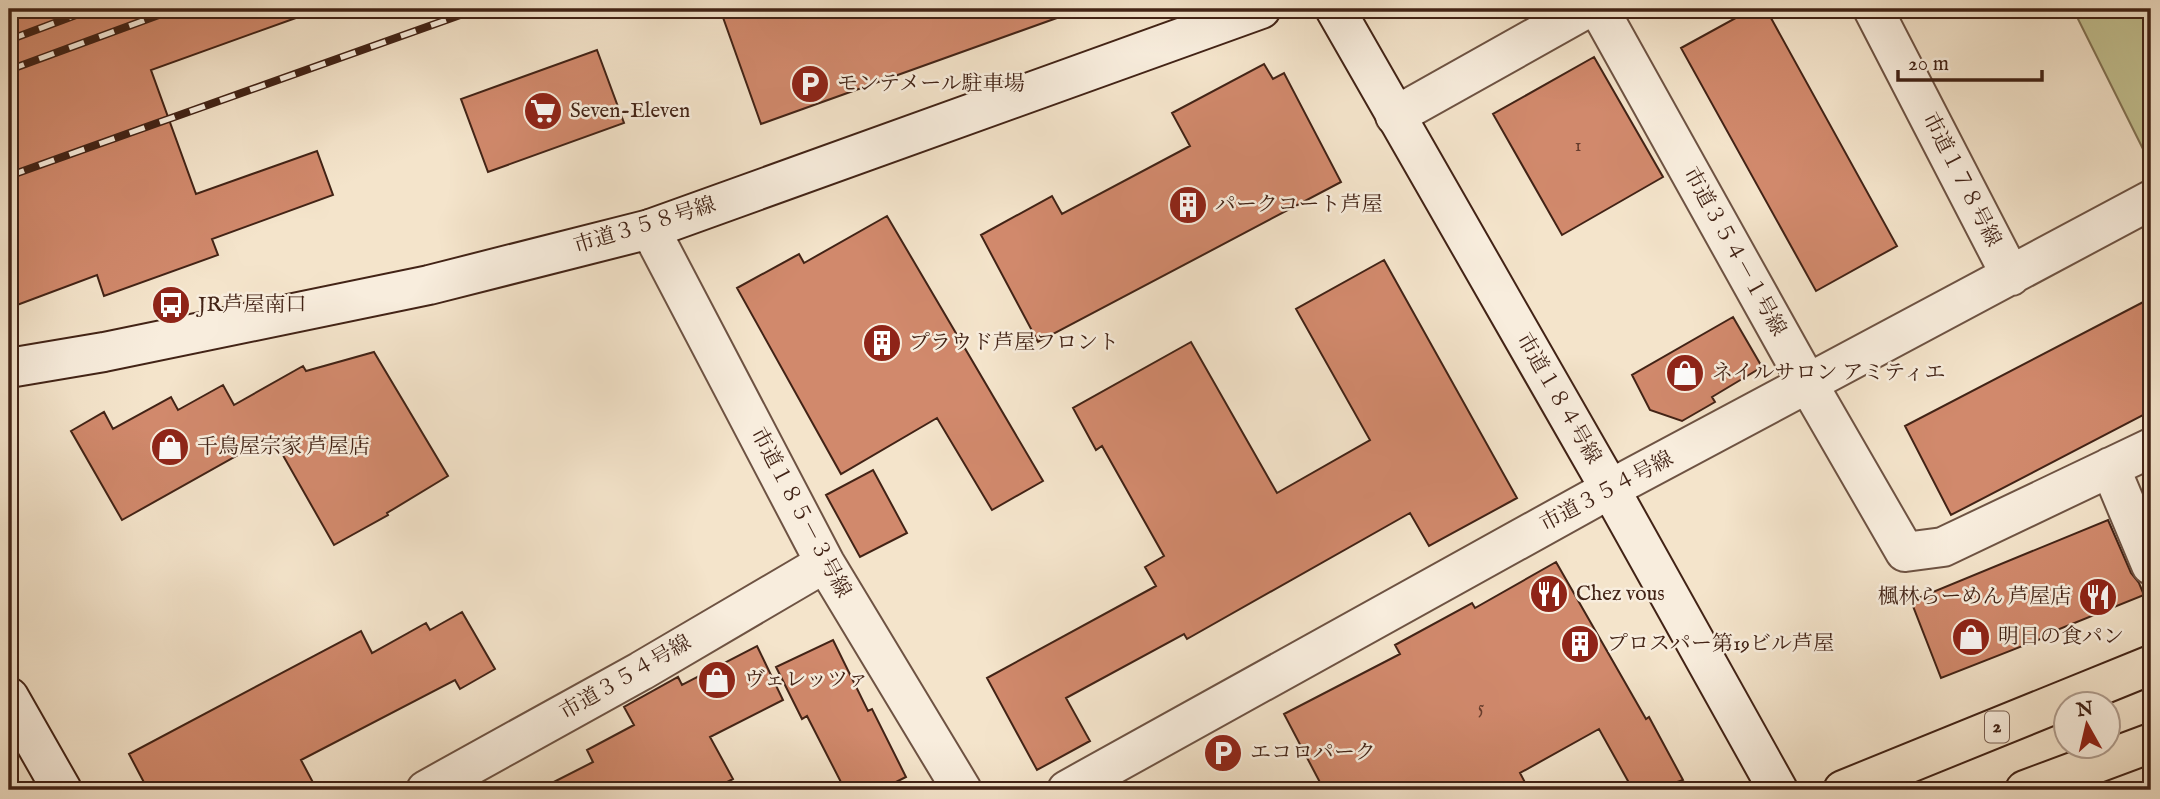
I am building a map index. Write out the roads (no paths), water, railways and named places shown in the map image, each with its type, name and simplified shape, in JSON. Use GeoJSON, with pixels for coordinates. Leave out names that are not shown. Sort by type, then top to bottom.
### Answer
{"type":"FeatureCollection","features":[{"type":"Feature","properties":{"kind":"highway","name":"2"},"geometry":{"type":"LineString","coordinates":[[1843,790],[2151,665]]}},
{"type":"Feature","properties":{"kind":"highway"},"geometry":{"type":"LineString","coordinates":[[2025,790],[2151,743]]}},
{"type":"Feature","properties":{"kind":"street","name":"市道３５８号線"},"geometry":{"type":"LineString","coordinates":[[9,368],[104,352],[429,285],[650,229],[1261,9]]}},
{"type":"Feature","properties":{"kind":"street","name":"市道１８４号線"},"geometry":{"type":"LineString","coordinates":[[1335,9],[1779,790]]}},
{"type":"Feature","properties":{"kind":"street"},"geometry":{"type":"LineString","coordinates":[[1395,116],[1586,9]]}},
{"type":"Feature","properties":{"kind":"street","name":"市道３５４－１号線"},"geometry":{"type":"LineString","coordinates":[[1599,9],[1905,552],[1943,547],[2151,448]]}},
{"type":"Feature","properties":{"kind":"street","name":"市道１７８号線"},"geometry":{"type":"LineString","coordinates":[[1873,9],[2011,276]]}},
{"type":"Feature","properties":{"kind":"street","name":"市道３５４号線"},"geometry":{"type":"LineString","coordinates":[[1067,790],[1610,489],[2151,200]]}},
{"type":"Feature","properties":{"kind":"street","name":"市道１８５－３号線"},"geometry":{"type":"LineString","coordinates":[[650,229],[825,563],[962,790]]}},
{"type":"Feature","properties":{"kind":"street"},"geometry":{"type":"LineString","coordinates":[[2110,467],[2151,565]]}},
{"type":"Feature","properties":{"kind":"street","name":"市道３５４号線"},"geometry":{"type":"LineString","coordinates":[[426,790],[640,671],[825,563]]}},
{"type":"Feature","properties":{"kind":"street"},"geometry":{"type":"LineString","coordinates":[[14,720],[62,790]]}},
{"type":"Feature","properties":{"kind":"railway"},"geometry":{"type":"LineString","coordinates":[[9,40],[92,9]]}},
{"type":"Feature","properties":{"kind":"railway"},"geometry":{"type":"LineString","coordinates":[[9,70],[175,9]]}},
{"type":"Feature","properties":{"kind":"railway"},"geometry":{"type":"LineString","coordinates":[[9,176],[477,9]]}},
{"type":"Feature","properties":{"kind":"place","name":"モンテメール駐車場"},"geometry":{"type":"Point","coordinates":[810,84]}},
{"type":"Feature","properties":{"kind":"place","name":"Seven-Eleven"},"geometry":{"type":"Point","coordinates":[543,111]}},
{"type":"Feature","properties":{"kind":"place","name":"パークコート芦屋"},"geometry":{"type":"Point","coordinates":[1188,205]}},
{"type":"Feature","properties":{"kind":"place","name":"JR芦屋南口"},"geometry":{"type":"Point","coordinates":[171,305]}},
{"type":"Feature","properties":{"kind":"place","name":"プラウド芦屋フロント"},"geometry":{"type":"Point","coordinates":[882,343]}},
{"type":"Feature","properties":{"kind":"place","name":"ネイルサロン アミティエ"},"geometry":{"type":"Point","coordinates":[1685,373]}},
{"type":"Feature","properties":{"kind":"place","name":"千鳥屋宗家 芦屋店"},"geometry":{"type":"Point","coordinates":[170,447]}},
{"type":"Feature","properties":{"kind":"place","name":"Chez vous"},"geometry":{"type":"Point","coordinates":[1549,594]}},
{"type":"Feature","properties":{"kind":"place","name":"楓林らーめん 芦屋店"},"geometry":{"type":"Point","coordinates":[2098,597]}},
{"type":"Feature","properties":{"kind":"place","name":"明日の食パン"},"geometry":{"type":"Point","coordinates":[1971,637]}},
{"type":"Feature","properties":{"kind":"place","name":"プロスパー第19ビル芦屋"},"geometry":{"type":"Point","coordinates":[1580,644]}},
{"type":"Feature","properties":{"kind":"place","name":"ヴェレッツァ"},"geometry":{"type":"Point","coordinates":[717,680]}},
{"type":"Feature","properties":{"kind":"place","name":"エコロパーク"},"geometry":{"type":"Point","coordinates":[1223,753]}}]}
